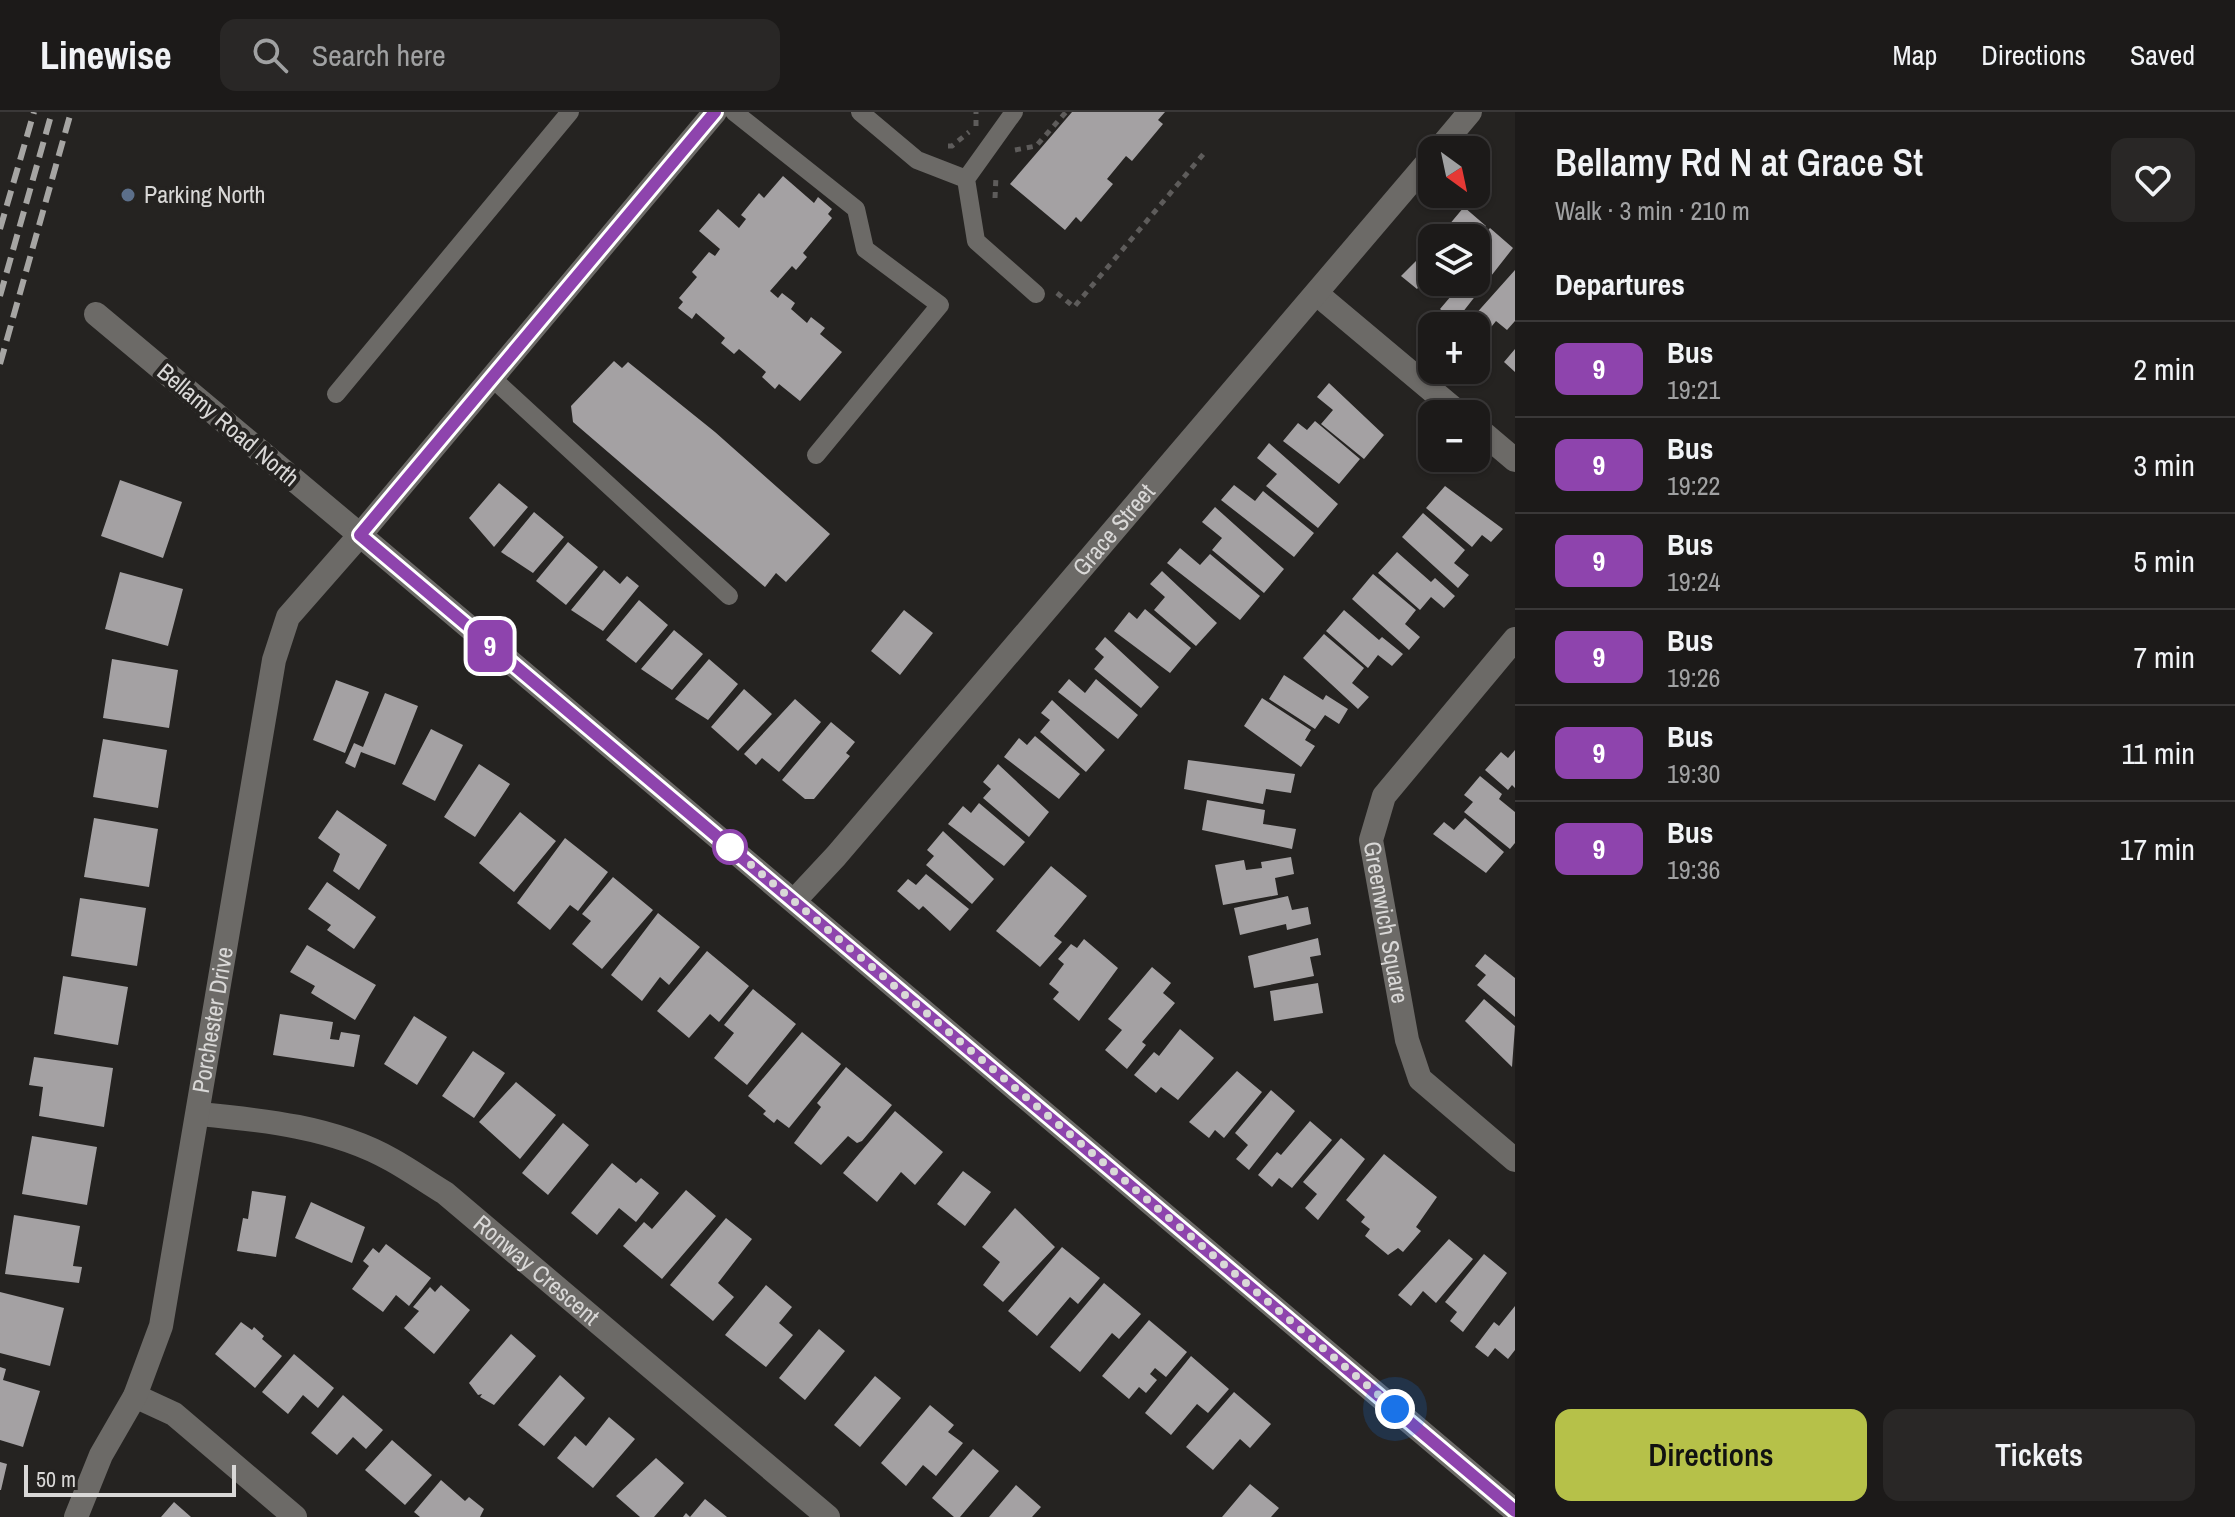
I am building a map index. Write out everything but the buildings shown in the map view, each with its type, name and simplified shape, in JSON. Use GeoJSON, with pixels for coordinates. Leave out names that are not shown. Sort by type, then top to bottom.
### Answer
{"type":"FeatureCollection","features":[{"type":"Feature","properties":{"kind":"street"},"geometry":{"type":"LineString","coordinates":[[360,535],[715,112]]}},
{"type":"Feature","properties":{"kind":"street"},"geometry":{"type":"LineString","coordinates":[[1450,136],[1470,112]]}},
{"type":"Feature","properties":{"kind":"street","name":"Grace Street"},"geometry":{"type":"LineString","coordinates":[[794,901],[1418,174]]}},
{"type":"Feature","properties":{"kind":"street"},"geometry":{"type":"LineString","coordinates":[[1317,294],[1443,400]]}},
{"type":"Feature","properties":{"kind":"street","name":"Bellamy Road North"},"geometry":{"type":"LineString","coordinates":[[96,314],[1515,1511]]}},
{"type":"Feature","properties":{"kind":"street"},"geometry":{"type":"LineString","coordinates":[[1490,439],[1515,460]]}},
{"type":"Feature","properties":{"kind":"street","name":"Porchester Drive"},"geometry":{"type":"LineString","coordinates":[[76,1517],[101,1455],[135,1396],[161,1326],[274,660],[288,617],[360,535]]}},
{"type":"Feature","properties":{"kind":"street","name":"Greenwich Square"},"geometry":{"type":"LineString","coordinates":[[1515,639],[1384,796],[1371,840],[1407,1040],[1420,1079],[1515,1160]]}},
{"type":"Feature","properties":{"kind":"street","name":"Ronway Crescent"},"geometry":{"type":"LineString","coordinates":[[199,1114],[298,1128],[351,1142],[390,1158],[445,1193],[828,1517]]}},
{"type":"Feature","properties":{"kind":"street"},"geometry":{"type":"LineString","coordinates":[[135,1396],[174,1414],[295,1517]]}},
{"type":"Feature","properties":{"kind":"lane"},"geometry":{"type":"LineString","coordinates":[[336,394],[570,112]]}},
{"type":"Feature","properties":{"kind":"lane"},"geometry":{"type":"LineString","coordinates":[[734,112],[856,209],[865,249],[940,305],[816,455]]}},
{"type":"Feature","properties":{"kind":"lane"},"geometry":{"type":"LineString","coordinates":[[860,112],[917,160],[966,179]]}},
{"type":"Feature","properties":{"kind":"lane"},"geometry":{"type":"LineString","coordinates":[[1014,112],[966,179],[976,241],[1043,291]]}},
{"type":"Feature","properties":{"kind":"lane"},"geometry":{"type":"LineString","coordinates":[[492,378],[729,596]]}},
{"type":"Feature","properties":{"kind":"path"},"geometry":{"type":"LineString","coordinates":[[937,144],[952,146],[976,126],[976,112]]}},
{"type":"Feature","properties":{"kind":"path"},"geometry":{"type":"LineString","coordinates":[[1005,160],[1014,150],[1036,146],[1066,112]]}},
{"type":"Feature","properties":{"kind":"path"},"geometry":{"type":"LineString","coordinates":[[1043,291],[1074,307],[1206,151]]}},
{"type":"Feature","properties":{"kind":"path"},"geometry":{"type":"LineString","coordinates":[[994,213],[997,170]]}},
{"type":"Feature","properties":{"kind":"railway"},"geometry":{"type":"LineString","coordinates":[[0,229],[34,112]]}},
{"type":"Feature","properties":{"kind":"railway"},"geometry":{"type":"LineString","coordinates":[[0,296],[52,112]]}},
{"type":"Feature","properties":{"kind":"railway"},"geometry":{"type":"LineString","coordinates":[[0,364],[71,112]]}},
{"type":"Feature","properties":{"kind":"bus line","name":"9"},"geometry":{"type":"LineString","coordinates":[[715,112],[360,535],[1515,1511]]}},
{"type":"Feature","properties":{"kind":"place","name":"Parking North"},"geometry":{"type":"Point","coordinates":[128,195]}},
{"type":"Feature","properties":{"kind":"route"},"geometry":{"type":"LineString","coordinates":[[730,847],[724,842],[1395,1409]]}}]}
